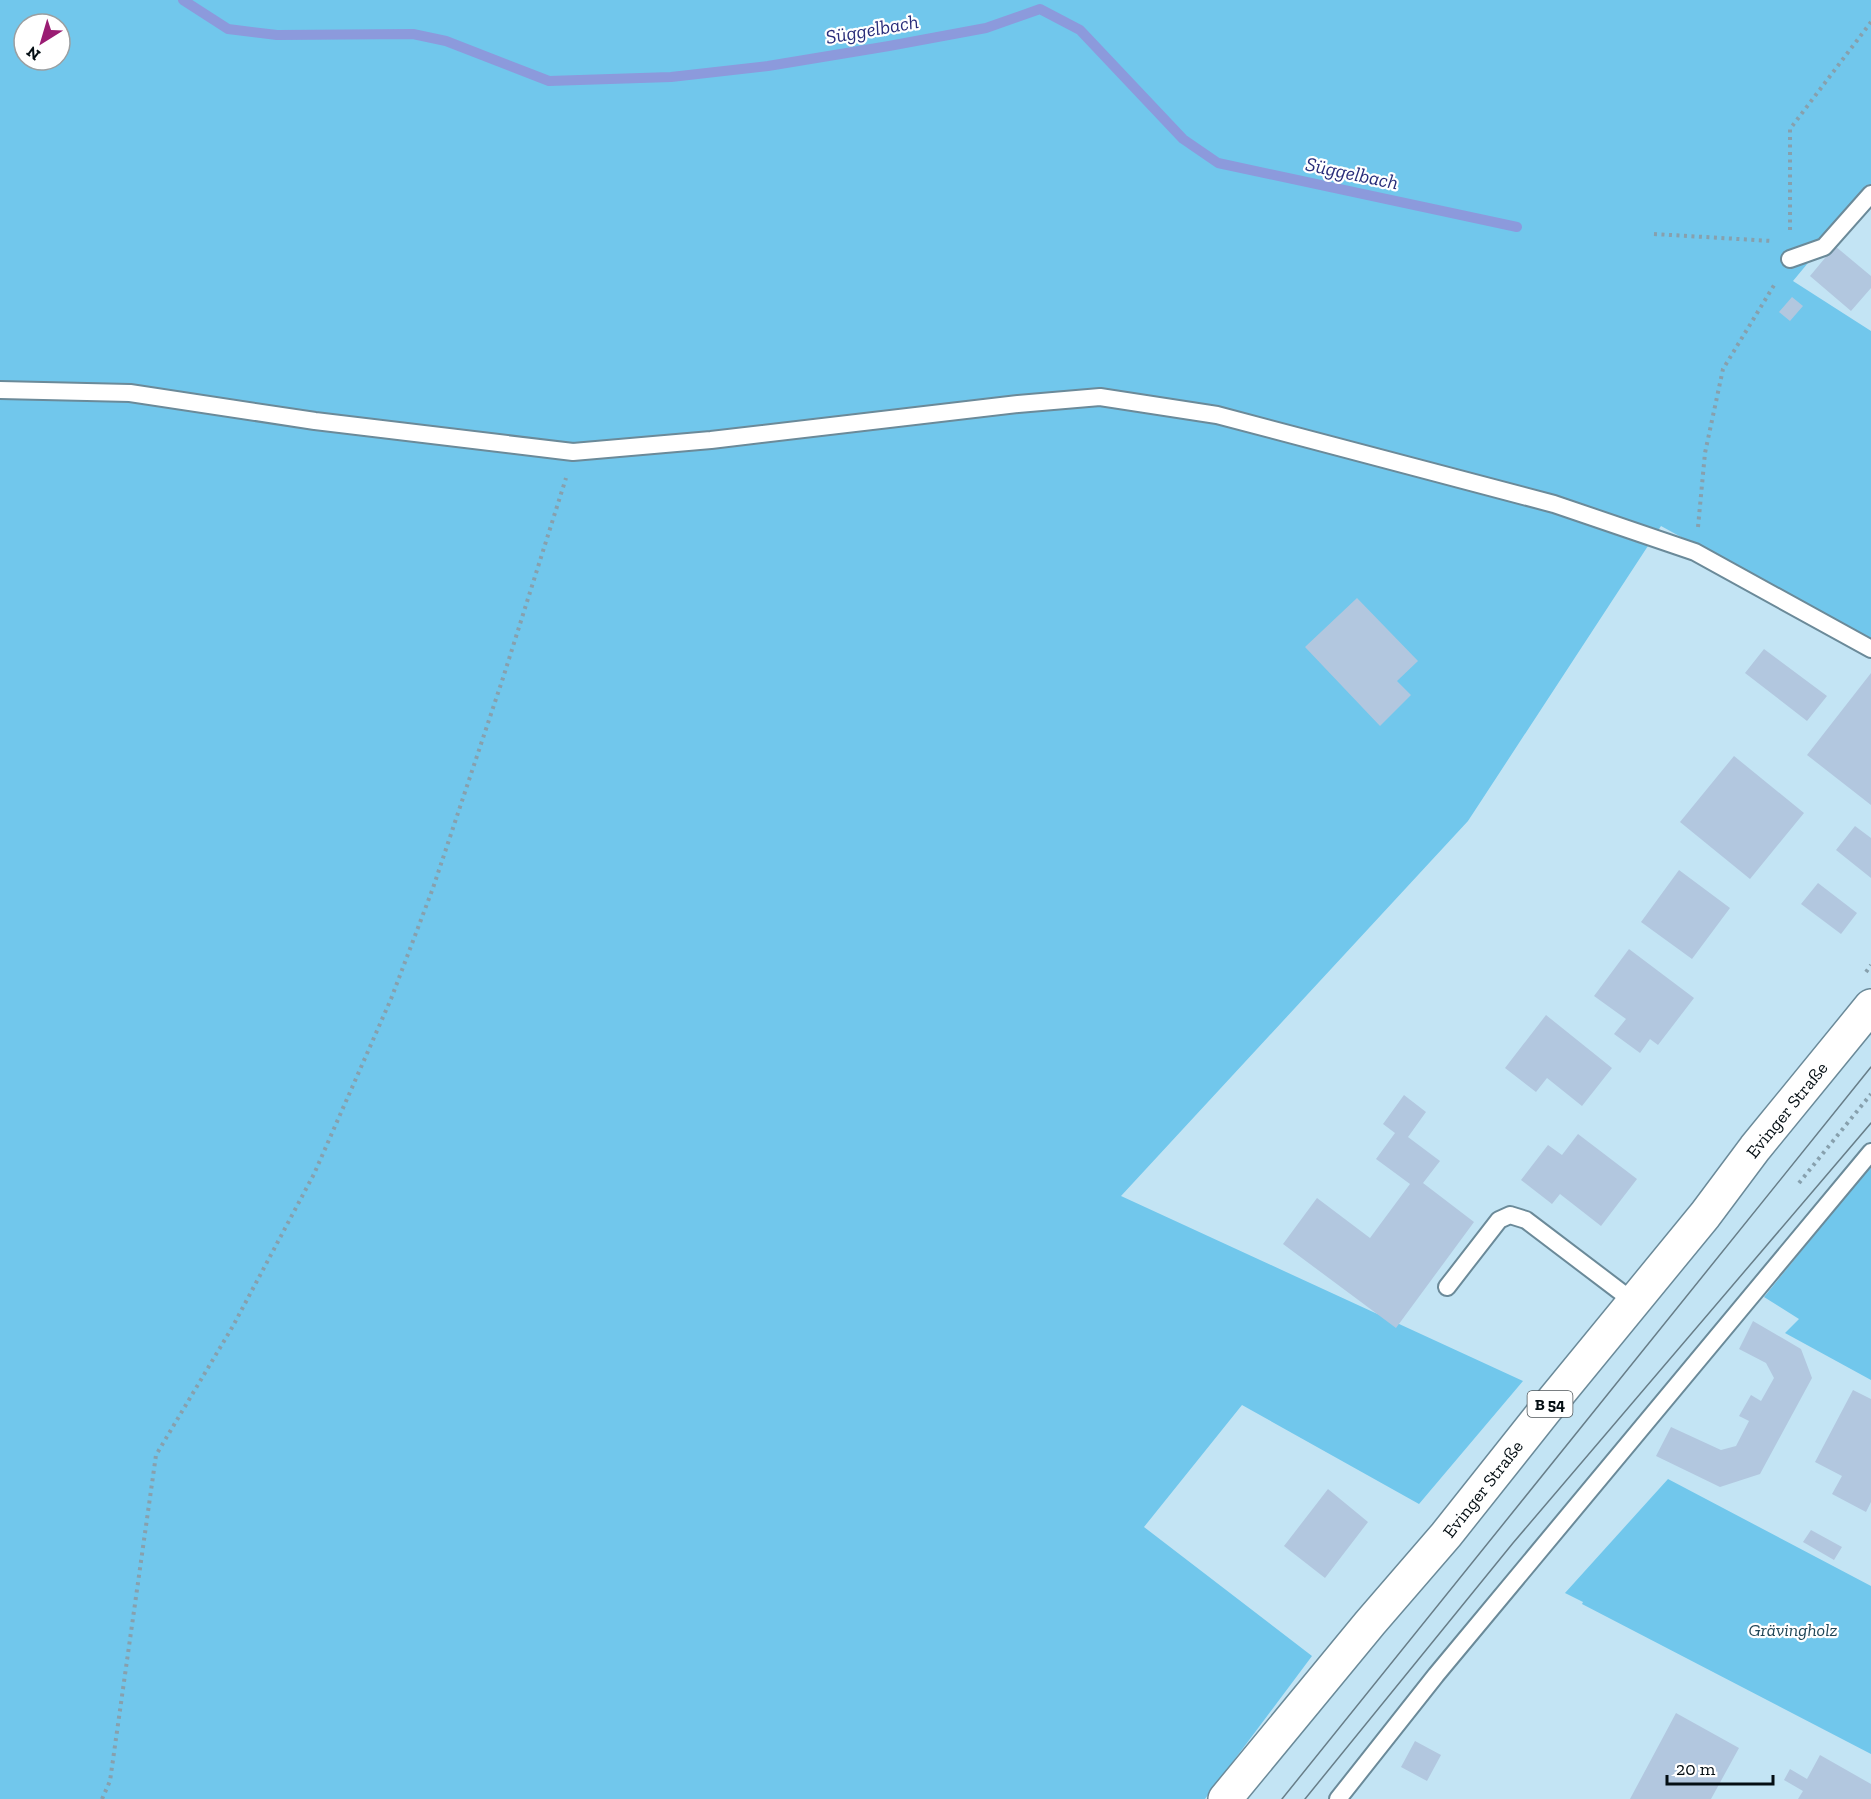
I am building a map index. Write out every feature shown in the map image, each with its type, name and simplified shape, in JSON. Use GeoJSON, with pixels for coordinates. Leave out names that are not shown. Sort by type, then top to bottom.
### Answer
{"type":"FeatureCollection","features":[{"type":"Feature","properties":{"kind":"main road","name":"Evinger Straße"},"geometry":{"type":"LineString","coordinates":[[1225,1799],[1446,1535],[1871,1006]]}},
{"type":"Feature","properties":{"kind":"lane"},"geometry":{"type":"LineString","coordinates":[[1790,250],[1824,247],[1871,194]]}},
{"type":"Feature","properties":{"kind":"lane"},"geometry":{"type":"LineString","coordinates":[[0,390],[130,393],[315,420],[573,452],[711,440],[1018,404],[1100,397],[1217,415],[1554,504],[1695,552],[1871,649]]}},
{"type":"Feature","properties":{"kind":"lane"},"geometry":{"type":"LineString","coordinates":[[1338,1799],[1451,1658],[1871,1152]]}},
{"type":"Feature","properties":{"kind":"lane"},"geometry":{"type":"LineString","coordinates":[[1448,1287],[1499,1220],[1510,1215],[1526,1220],[1634,1302]]}},
{"type":"Feature","properties":{"kind":"path"},"geometry":{"type":"LineString","coordinates":[[1695,552],[1705,453],[1723,369],[1790,250],[1790,129],[1871,22]]}},
{"type":"Feature","properties":{"kind":"path"},"geometry":{"type":"LineString","coordinates":[[1654,234],[1790,250]]}},
{"type":"Feature","properties":{"kind":"path"},"geometry":{"type":"LineString","coordinates":[[102,1799],[110,1781],[156,1455],[233,1326],[314,1174],[391,999],[437,877],[573,452]]}},
{"type":"Feature","properties":{"kind":"path"},"geometry":{"type":"LineString","coordinates":[[1799,1183],[1871,1094]]}},
{"type":"Feature","properties":{"kind":"green space"},"geometry":{"type":"Polygon","coordinates":[[[0,0],[1871,0],[1871,187],[1793,281],[1871,331],[1871,641],[1661,526],[1468,821],[1121,1196],[1523,1381],[1419,1504],[1242,1405],[1144,1527],[1312,1656],[1205,1799],[0,1799],[0,0]]]}},
{"type":"Feature","properties":{"kind":"green space"},"geometry":{"type":"Polygon","coordinates":[[[1871,1165],[1871,1380],[1785,1333],[1799,1319],[1764,1297],[1871,1165]]]}},
{"type":"Feature","properties":{"kind":"green space","name":"Grävingholz"},"geometry":{"type":"Polygon","coordinates":[[[1668,1479],[1871,1586],[1871,1754],[1582,1604],[1583,1602],[1565,1593],[1668,1479]]]}},
{"type":"Feature","properties":{"kind":"building"},"geometry":{"type":"Polygon","coordinates":[[[1835,246],[1871,276],[1871,288],[1851,311],[1810,276],[1835,246]]]}},
{"type":"Feature","properties":{"kind":"building"},"geometry":{"type":"Polygon","coordinates":[[[1792,297],[1803,306],[1790,321],[1779,312],[1792,297]]]}},
{"type":"Feature","properties":{"kind":"building"},"geometry":{"type":"Polygon","coordinates":[[[1357,598],[1418,661],[1397,681],[1411,695],[1380,726],[1305,647],[1357,598]]]}},
{"type":"Feature","properties":{"kind":"building"},"geometry":{"type":"Polygon","coordinates":[[[1764,649],[1827,696],[1807,721],[1745,673],[1764,649]]]}},
{"type":"Feature","properties":{"kind":"building"},"geometry":{"type":"Polygon","coordinates":[[[1871,673],[1871,805],[1807,755],[1871,673]]]}},
{"type":"Feature","properties":{"kind":"building"},"geometry":{"type":"Polygon","coordinates":[[[1734,756],[1804,813],[1750,879],[1680,822],[1734,756]]]}},
{"type":"Feature","properties":{"kind":"building"},"geometry":{"type":"Polygon","coordinates":[[[1855,826],[1871,838],[1871,878],[1836,850],[1855,826]]]}},
{"type":"Feature","properties":{"kind":"building"},"geometry":{"type":"Polygon","coordinates":[[[1679,870],[1730,908],[1692,959],[1641,922],[1679,870]]]}},
{"type":"Feature","properties":{"kind":"building"},"geometry":{"type":"Polygon","coordinates":[[[1818,883],[1857,913],[1841,934],[1801,904],[1818,883]]]}},
{"type":"Feature","properties":{"kind":"building"},"geometry":{"type":"Polygon","coordinates":[[[1629,949],[1694,998],[1658,1045],[1650,1039],[1640,1053],[1614,1034],[1626,1019],[1594,996],[1629,949]]]}},
{"type":"Feature","properties":{"kind":"building"},"geometry":{"type":"Polygon","coordinates":[[[1546,1015],[1612,1068],[1582,1106],[1547,1078],[1536,1092],[1505,1068],[1546,1015]]]}},
{"type":"Feature","properties":{"kind":"building"},"geometry":{"type":"Polygon","coordinates":[[[1404,1095],[1426,1112],[1408,1137],[1440,1161],[1423,1183],[1474,1222],[1396,1328],[1283,1244],[1317,1198],[1370,1238],[1410,1184],[1376,1159],[1395,1133],[1383,1124],[1404,1095]]]}},
{"type":"Feature","properties":{"kind":"building"},"geometry":{"type":"Polygon","coordinates":[[[1578,1134],[1637,1179],[1601,1226],[1560,1194],[1552,1204],[1521,1180],[1548,1145],[1562,1155],[1578,1134]]]}},
{"type":"Feature","properties":{"kind":"building"},"geometry":{"type":"Polygon","coordinates":[[[1753,1321],[1801,1349],[1812,1378],[1760,1474],[1720,1487],[1656,1456],[1671,1427],[1721,1450],[1736,1446],[1749,1421],[1739,1416],[1751,1395],[1761,1401],[1774,1378],[1766,1363],[1739,1349],[1753,1321]]]}},
{"type":"Feature","properties":{"kind":"building"},"geometry":{"type":"Polygon","coordinates":[[[1853,1390],[1871,1399],[1871,1502],[1866,1512],[1832,1494],[1842,1476],[1815,1462],[1853,1390]]]}},
{"type":"Feature","properties":{"kind":"building"},"geometry":{"type":"Polygon","coordinates":[[[1328,1489],[1368,1522],[1325,1578],[1284,1546],[1328,1489]]]}},
{"type":"Feature","properties":{"kind":"building"},"geometry":{"type":"Polygon","coordinates":[[[1811,1530],[1842,1547],[1834,1560],[1803,1542],[1811,1530]]]}},
{"type":"Feature","properties":{"kind":"building"},"geometry":{"type":"Polygon","coordinates":[[[1676,1713],[1739,1748],[1711,1799],[1630,1799],[1676,1713]]]}},
{"type":"Feature","properties":{"kind":"building"},"geometry":{"type":"Polygon","coordinates":[[[1415,1741],[1441,1755],[1427,1781],[1401,1767],[1415,1741]]]}},
{"type":"Feature","properties":{"kind":"building"},"geometry":{"type":"Polygon","coordinates":[[[1820,1755],[1871,1784],[1871,1799],[1798,1799],[1803,1791],[1784,1780],[1790,1769],[1807,1779],[1820,1755]]]}},
{"type":"Feature","properties":{"kind":"waterway","name":"Süggelbach"},"geometry":{"type":"LineString","coordinates":[[183,0],[228,29],[277,35],[413,34],[446,41],[549,81],[671,77],[768,66],[986,28],[1040,9],[1080,30],[1183,139],[1218,163],[1517,227]]}},
{"type":"Feature","properties":{"kind":"tram line"},"geometry":{"type":"LineString","coordinates":[[1282,1799],[1871,1067]]}},
{"type":"Feature","properties":{"kind":"tram line"},"geometry":{"type":"LineString","coordinates":[[1305,1799],[1513,1543],[1871,1123]]}}]}
